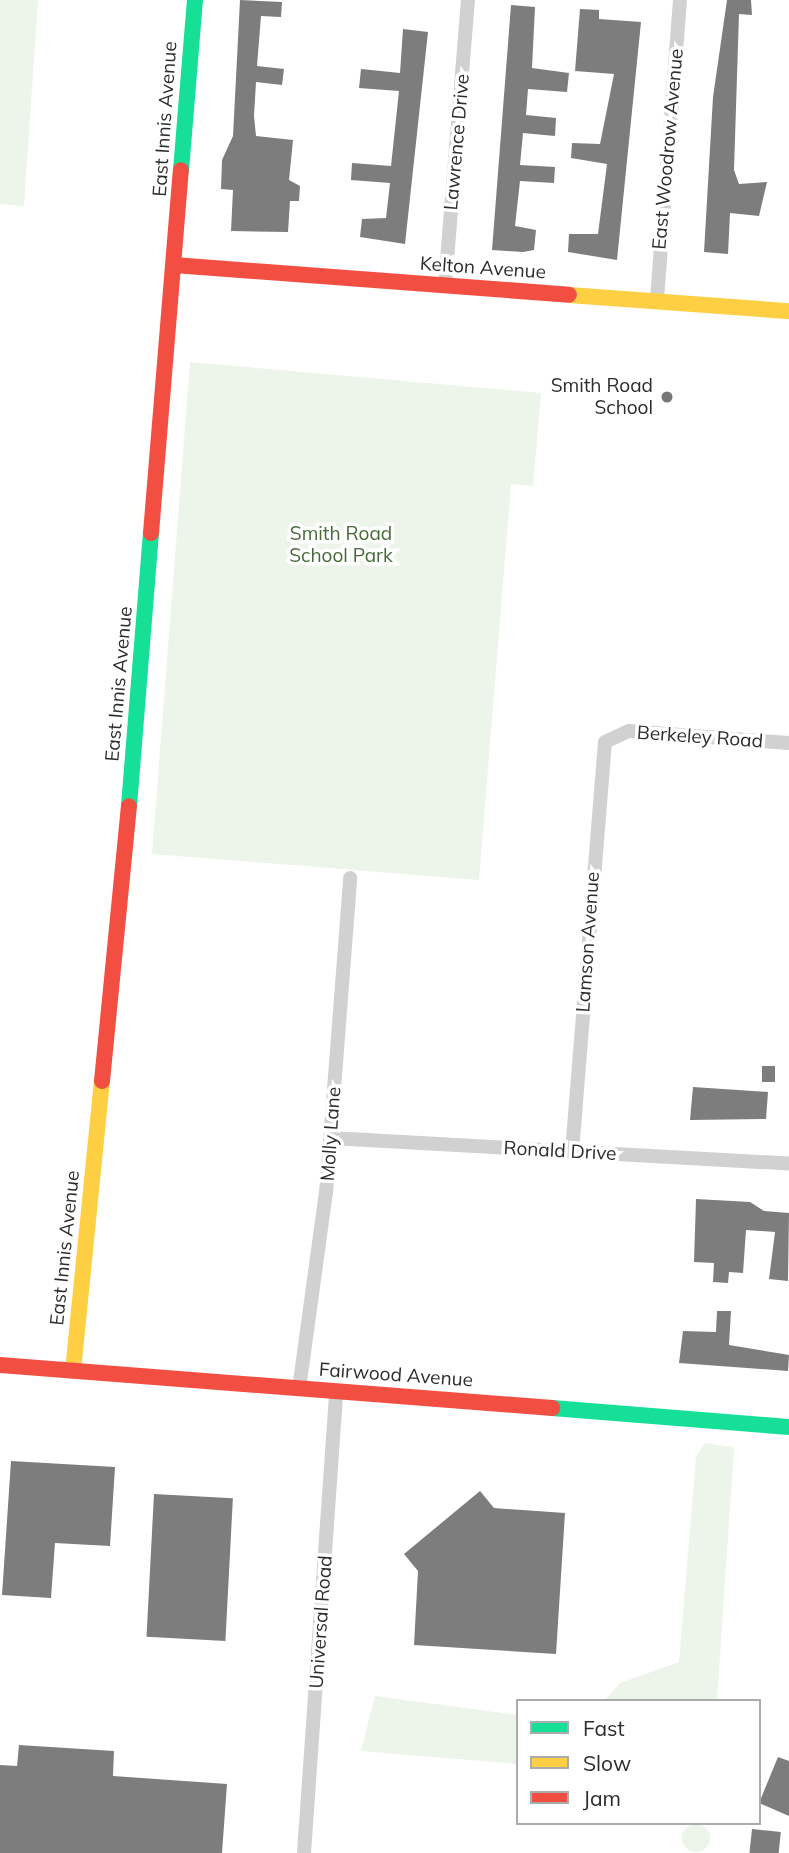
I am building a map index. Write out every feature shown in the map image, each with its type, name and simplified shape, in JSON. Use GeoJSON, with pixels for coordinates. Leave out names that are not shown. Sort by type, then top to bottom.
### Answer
{"type":"FeatureCollection","features":[{"type":"Feature","properties":{"kind":"street","name":"East Innis Avenue"},"geometry":{"type":"LineString","coordinates":[[73,1371],[174,265],[195,0]]}},
{"type":"Feature","properties":{"kind":"street","name":"Lawrence Drive"},"geometry":{"type":"LineString","coordinates":[[445,285],[468,0]]}},
{"type":"Feature","properties":{"kind":"street","name":"East Woodrow Avenue"},"geometry":{"type":"LineString","coordinates":[[657,299],[680,0]]}},
{"type":"Feature","properties":{"kind":"street","name":"Kelton Avenue"},"geometry":{"type":"LineString","coordinates":[[174,265],[657,299],[789,311]]}},
{"type":"Feature","properties":{"kind":"street","name":"Berkeley Road"},"geometry":{"type":"LineString","coordinates":[[611,734],[789,743]]}},
{"type":"Feature","properties":{"kind":"street","name":"Lamson Avenue"},"geometry":{"type":"LineString","coordinates":[[572,1152],[603,751],[611,734]]}},
{"type":"Feature","properties":{"kind":"street","name":"Molly Lane"},"geometry":{"type":"LineString","coordinates":[[299,1389],[331,1138],[350,878]]}},
{"type":"Feature","properties":{"kind":"street","name":"Ronald Drive"},"geometry":{"type":"LineString","coordinates":[[331,1138],[789,1164]]}},
{"type":"Feature","properties":{"kind":"street","name":"Fairwood Avenue"},"geometry":{"type":"LineString","coordinates":[[0,1365],[789,1427]]}},
{"type":"Feature","properties":{"kind":"street","name":"Universal Road"},"geometry":{"type":"LineString","coordinates":[[304,1853],[336,1392]]}},
{"type":"Feature","properties":{"kind":"green space"},"geometry":{"type":"Polygon","coordinates":[[[0,0],[38,0],[24,206],[0,204],[0,0]]]}},
{"type":"Feature","properties":{"kind":"green space","name":"Smith Road School Park"},"geometry":{"type":"Polygon","coordinates":[[[190,362],[541,393],[533,486],[511,484],[479,880],[152,854],[190,362]]]}},
{"type":"Feature","properties":{"kind":"green space"},"geometry":{"type":"Polygon","coordinates":[[[705,1443],[734,1447],[717,1699],[606,1699],[620,1683],[679,1662],[696,1457],[705,1443]]]}},
{"type":"Feature","properties":{"kind":"green space"},"geometry":{"type":"Polygon","coordinates":[[[375,1696],[516,1715],[516,1764],[361,1751],[375,1696]]]}},
{"type":"Feature","properties":{"kind":"green space"},"geometry":{"type":"Polygon","coordinates":[[[690,1825],[702,1825],[709,1832],[709,1844],[702,1851],[690,1851],[683,1844],[683,1832],[690,1825]]]}},
{"type":"Feature","properties":{"kind":"building"},"geometry":{"type":"Polygon","coordinates":[[[240,0],[282,2],[281,17],[261,16],[257,66],[284,69],[282,85],[256,82],[254,116],[256,136],[293,140],[289,180],[300,186],[299,201],[290,201],[288,232],[231,231],[233,190],[221,189],[222,160],[233,136],[240,0]]]}},
{"type":"Feature","properties":{"kind":"building"},"geometry":{"type":"Polygon","coordinates":[[[727,0],[751,0],[752,15],[739,14],[734,170],[739,184],[767,182],[759,216],[730,213],[728,254],[704,252],[713,97],[727,0]]]}},
{"type":"Feature","properties":{"kind":"building"},"geometry":{"type":"Polygon","coordinates":[[[511,5],[535,7],[532,68],[569,73],[567,92],[528,89],[526,115],[556,118],[555,136],[523,133],[520,165],[555,167],[554,183],[520,181],[515,226],[536,230],[534,250],[523,252],[492,250],[511,5]]]}},
{"type":"Feature","properties":{"kind":"building"},"geometry":{"type":"Polygon","coordinates":[[[580,9],[599,10],[599,19],[641,22],[617,260],[568,252],[569,234],[598,234],[607,164],[571,158],[572,143],[600,144],[614,74],[575,71],[580,9]]]}},
{"type":"Feature","properties":{"kind":"building"},"geometry":{"type":"Polygon","coordinates":[[[403,29],[428,32],[405,244],[360,237],[362,219],[386,218],[390,183],[351,180],[352,163],[391,166],[399,91],[359,88],[361,69],[400,73],[403,29]]]}},
{"type":"Feature","properties":{"kind":"building"},"geometry":{"type":"Polygon","coordinates":[[[762,1066],[775,1066],[775,1082],[762,1082],[762,1066]]]}},
{"type":"Feature","properties":{"kind":"building"},"geometry":{"type":"Polygon","coordinates":[[[693,1087],[768,1092],[766,1119],[690,1120],[693,1087]]]}},
{"type":"Feature","properties":{"kind":"building"},"geometry":{"type":"Polygon","coordinates":[[[696,1199],[750,1202],[764,1211],[789,1213],[788,1281],[769,1279],[775,1232],[746,1230],[743,1273],[729,1272],[728,1283],[713,1282],[714,1263],[694,1262],[696,1199]]]}},
{"type":"Feature","properties":{"kind":"building"},"geometry":{"type":"Polygon","coordinates":[[[717,1311],[731,1311],[729,1345],[789,1355],[788,1371],[679,1363],[683,1331],[716,1332],[717,1311]]]}},
{"type":"Feature","properties":{"kind":"building"},"geometry":{"type":"Polygon","coordinates":[[[11,1461],[115,1467],[110,1546],[55,1543],[51,1598],[2,1595],[11,1461]]]}},
{"type":"Feature","properties":{"kind":"building"},"geometry":{"type":"Polygon","coordinates":[[[480,1491],[494,1508],[565,1513],[556,1654],[414,1645],[418,1571],[404,1554],[480,1491]]]}},
{"type":"Feature","properties":{"kind":"building"},"geometry":{"type":"Polygon","coordinates":[[[154,1494],[233,1498],[225,1641],[147,1637],[154,1494]]]}},
{"type":"Feature","properties":{"kind":"building"},"geometry":{"type":"Polygon","coordinates":[[[19,1745],[114,1751],[113,1776],[227,1784],[222,1853],[0,1853],[0,1765],[17,1766],[19,1745]]]}},
{"type":"Feature","properties":{"kind":"building"},"geometry":{"type":"Polygon","coordinates":[[[778,1757],[789,1761],[789,1816],[761,1804],[778,1757]]]}},
{"type":"Feature","properties":{"kind":"building"},"geometry":{"type":"Polygon","coordinates":[[[752,1829],[781,1832],[779,1853],[749,1853],[752,1829]]]}},
{"type":"Feature","properties":{"kind":"traffic: fast"},"geometry":{"type":"LineString","coordinates":[[181,170],[195,0]]}},
{"type":"Feature","properties":{"kind":"traffic: fast"},"geometry":{"type":"LineString","coordinates":[[129,806],[151,533]]}},
{"type":"Feature","properties":{"kind":"traffic: fast"},"geometry":{"type":"LineString","coordinates":[[552,1408],[789,1427]]}},
{"type":"Feature","properties":{"kind":"traffic: slow"},"geometry":{"type":"LineString","coordinates":[[569,295],[789,311]]}},
{"type":"Feature","properties":{"kind":"traffic: slow"},"geometry":{"type":"LineString","coordinates":[[73,1371],[102,1081]]}},
{"type":"Feature","properties":{"kind":"traffic: jam"},"geometry":{"type":"LineString","coordinates":[[151,533],[181,170]]}},
{"type":"Feature","properties":{"kind":"traffic: jam"},"geometry":{"type":"LineString","coordinates":[[174,265],[569,295]]}},
{"type":"Feature","properties":{"kind":"traffic: jam"},"geometry":{"type":"LineString","coordinates":[[102,1081],[129,806]]}},
{"type":"Feature","properties":{"kind":"traffic: jam"},"geometry":{"type":"LineString","coordinates":[[0,1365],[552,1408]]}},
{"type":"Feature","properties":{"kind":"place","name":"Smith Road School"},"geometry":{"type":"Point","coordinates":[667,397]}}]}
